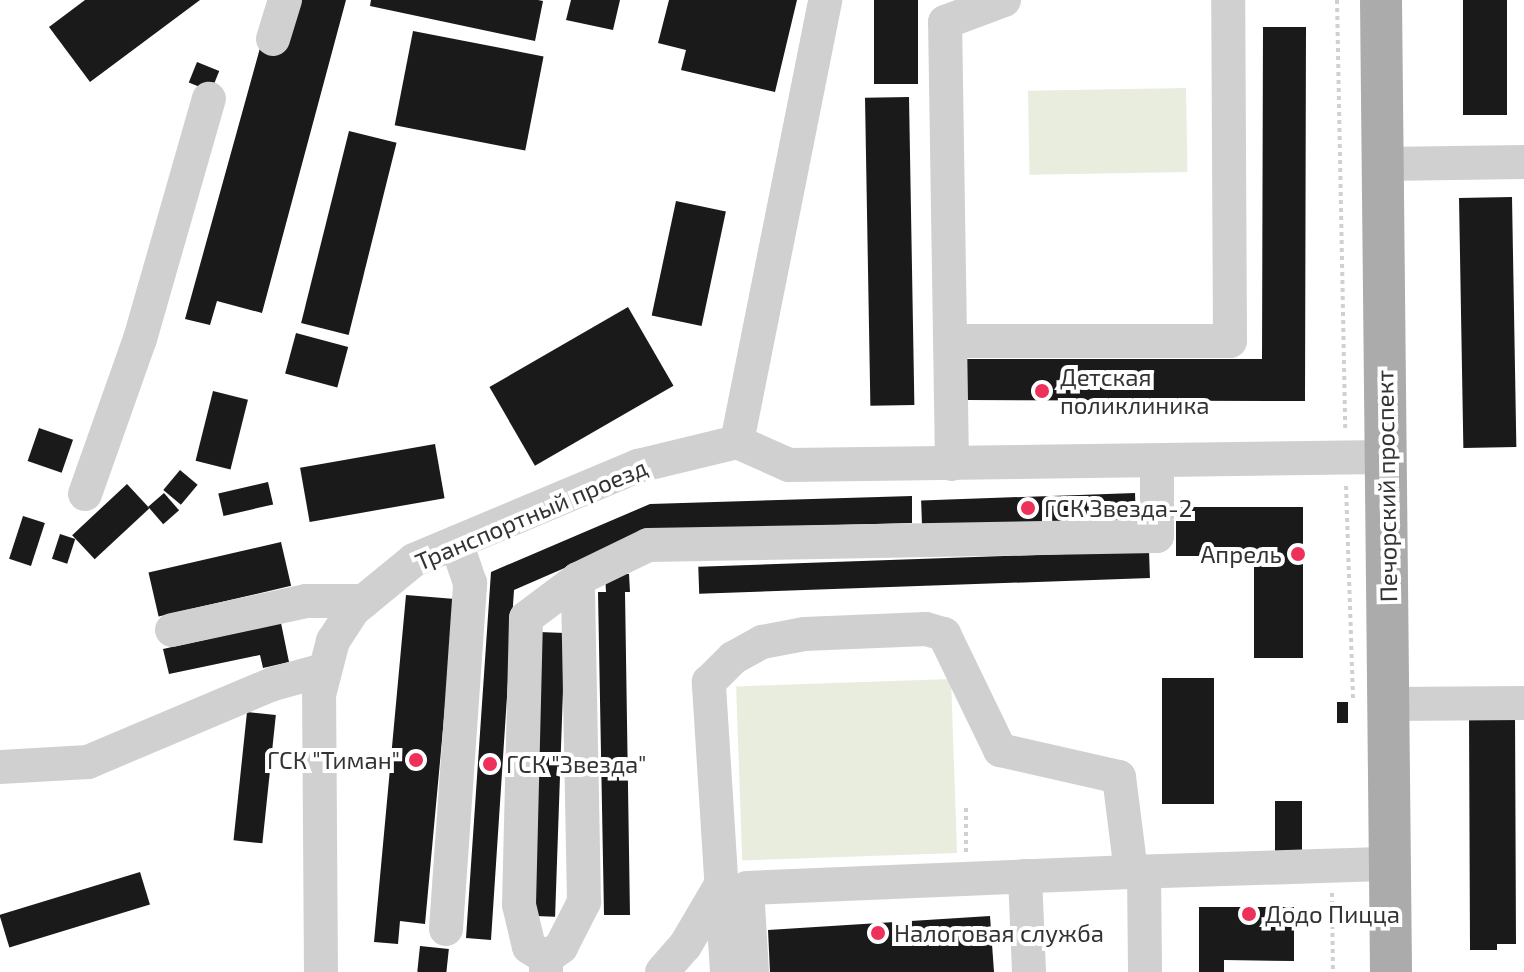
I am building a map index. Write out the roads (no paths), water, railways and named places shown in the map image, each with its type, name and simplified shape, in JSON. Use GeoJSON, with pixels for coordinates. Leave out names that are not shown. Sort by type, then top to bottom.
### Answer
{"type":"FeatureCollection","features":[{"type":"Feature","properties":{"kind":"main road","name":"Печорский проспект"},"geometry":{"type":"LineString","coordinates":[[1381,0],[1391,972]]}},
{"type":"Feature","properties":{"kind":"street"},"geometry":{"type":"LineString","coordinates":[[273,39],[285,0]]}},
{"type":"Feature","properties":{"kind":"street"},"geometry":{"type":"LineString","coordinates":[[825,0],[737,442],[789,465],[1385,457]]}},
{"type":"Feature","properties":{"kind":"street"},"geometry":{"type":"LineString","coordinates":[[952,464],[945,22],[966,7],[1004,0]]}},
{"type":"Feature","properties":{"kind":"street"},"geometry":{"type":"LineString","coordinates":[[950,341],[1230,341],[1228,0]]}},
{"type":"Feature","properties":{"kind":"street"},"geometry":{"type":"LineString","coordinates":[[85,494],[140,339],[209,99]]}},
{"type":"Feature","properties":{"kind":"street"},"geometry":{"type":"LineString","coordinates":[[1383,164],[1524,162]]}},
{"type":"Feature","properties":{"kind":"street","name":"Транспортный проезд"},"geometry":{"type":"LineString","coordinates":[[321,972],[319,695],[333,641],[364,601],[414,560],[456,542],[638,466],[737,442]]}},
{"type":"Feature","properties":{"kind":"street"},"geometry":{"type":"LineString","coordinates":[[578,579],[584,902],[561,947],[546,965],[529,947],[519,905],[526,618],[578,579],[648,545],[1157,536],[1157,462]]}},
{"type":"Feature","properties":{"kind":"street"},"geometry":{"type":"LineString","coordinates":[[446,929],[470,583],[456,542]]}},
{"type":"Feature","properties":{"kind":"street"},"geometry":{"type":"LineString","coordinates":[[172,630],[306,601],[364,601]]}},
{"type":"Feature","properties":{"kind":"street"},"geometry":{"type":"LineString","coordinates":[[727,972],[709,682],[733,658],[762,642],[804,634],[926,629],[944,634],[954,649],[968,694],[1000,750],[1119,777],[1138,872],[1145,972]]}},
{"type":"Feature","properties":{"kind":"street"},"geometry":{"type":"LineString","coordinates":[[0,767],[88,762],[273,684],[324,670]]}},
{"type":"Feature","properties":{"kind":"street"},"geometry":{"type":"LineString","coordinates":[[1389,704],[1524,703]]}},
{"type":"Feature","properties":{"kind":"street"},"geometry":{"type":"LineString","coordinates":[[752,972],[747,888],[1390,864]]}},
{"type":"Feature","properties":{"kind":"street"},"geometry":{"type":"LineString","coordinates":[[1025,876],[1029,972]]}},
{"type":"Feature","properties":{"kind":"street"},"geometry":{"type":"LineString","coordinates":[[662,972],[685,946],[722,883]]}},
{"type":"Feature","properties":{"kind":"place","name":"Детская поликлиника"},"geometry":{"type":"Point","coordinates":[1042,391]}},
{"type":"Feature","properties":{"kind":"place","name":"ГСК Звезда-2"},"geometry":{"type":"Point","coordinates":[1028,508]}},
{"type":"Feature","properties":{"kind":"place","name":"Апрель"},"geometry":{"type":"Point","coordinates":[1298,554]}},
{"type":"Feature","properties":{"kind":"place","name":"ГСК \"Тиман\""},"geometry":{"type":"Point","coordinates":[416,760]}},
{"type":"Feature","properties":{"kind":"place","name":"ГСК \"Звезда\""},"geometry":{"type":"Point","coordinates":[490,764]}},
{"type":"Feature","properties":{"kind":"place","name":"Додо Пицца"},"geometry":{"type":"Point","coordinates":[1249,914]}},
{"type":"Feature","properties":{"kind":"place","name":"Налоговая служба"},"geometry":{"type":"Point","coordinates":[878,933]}}]}
